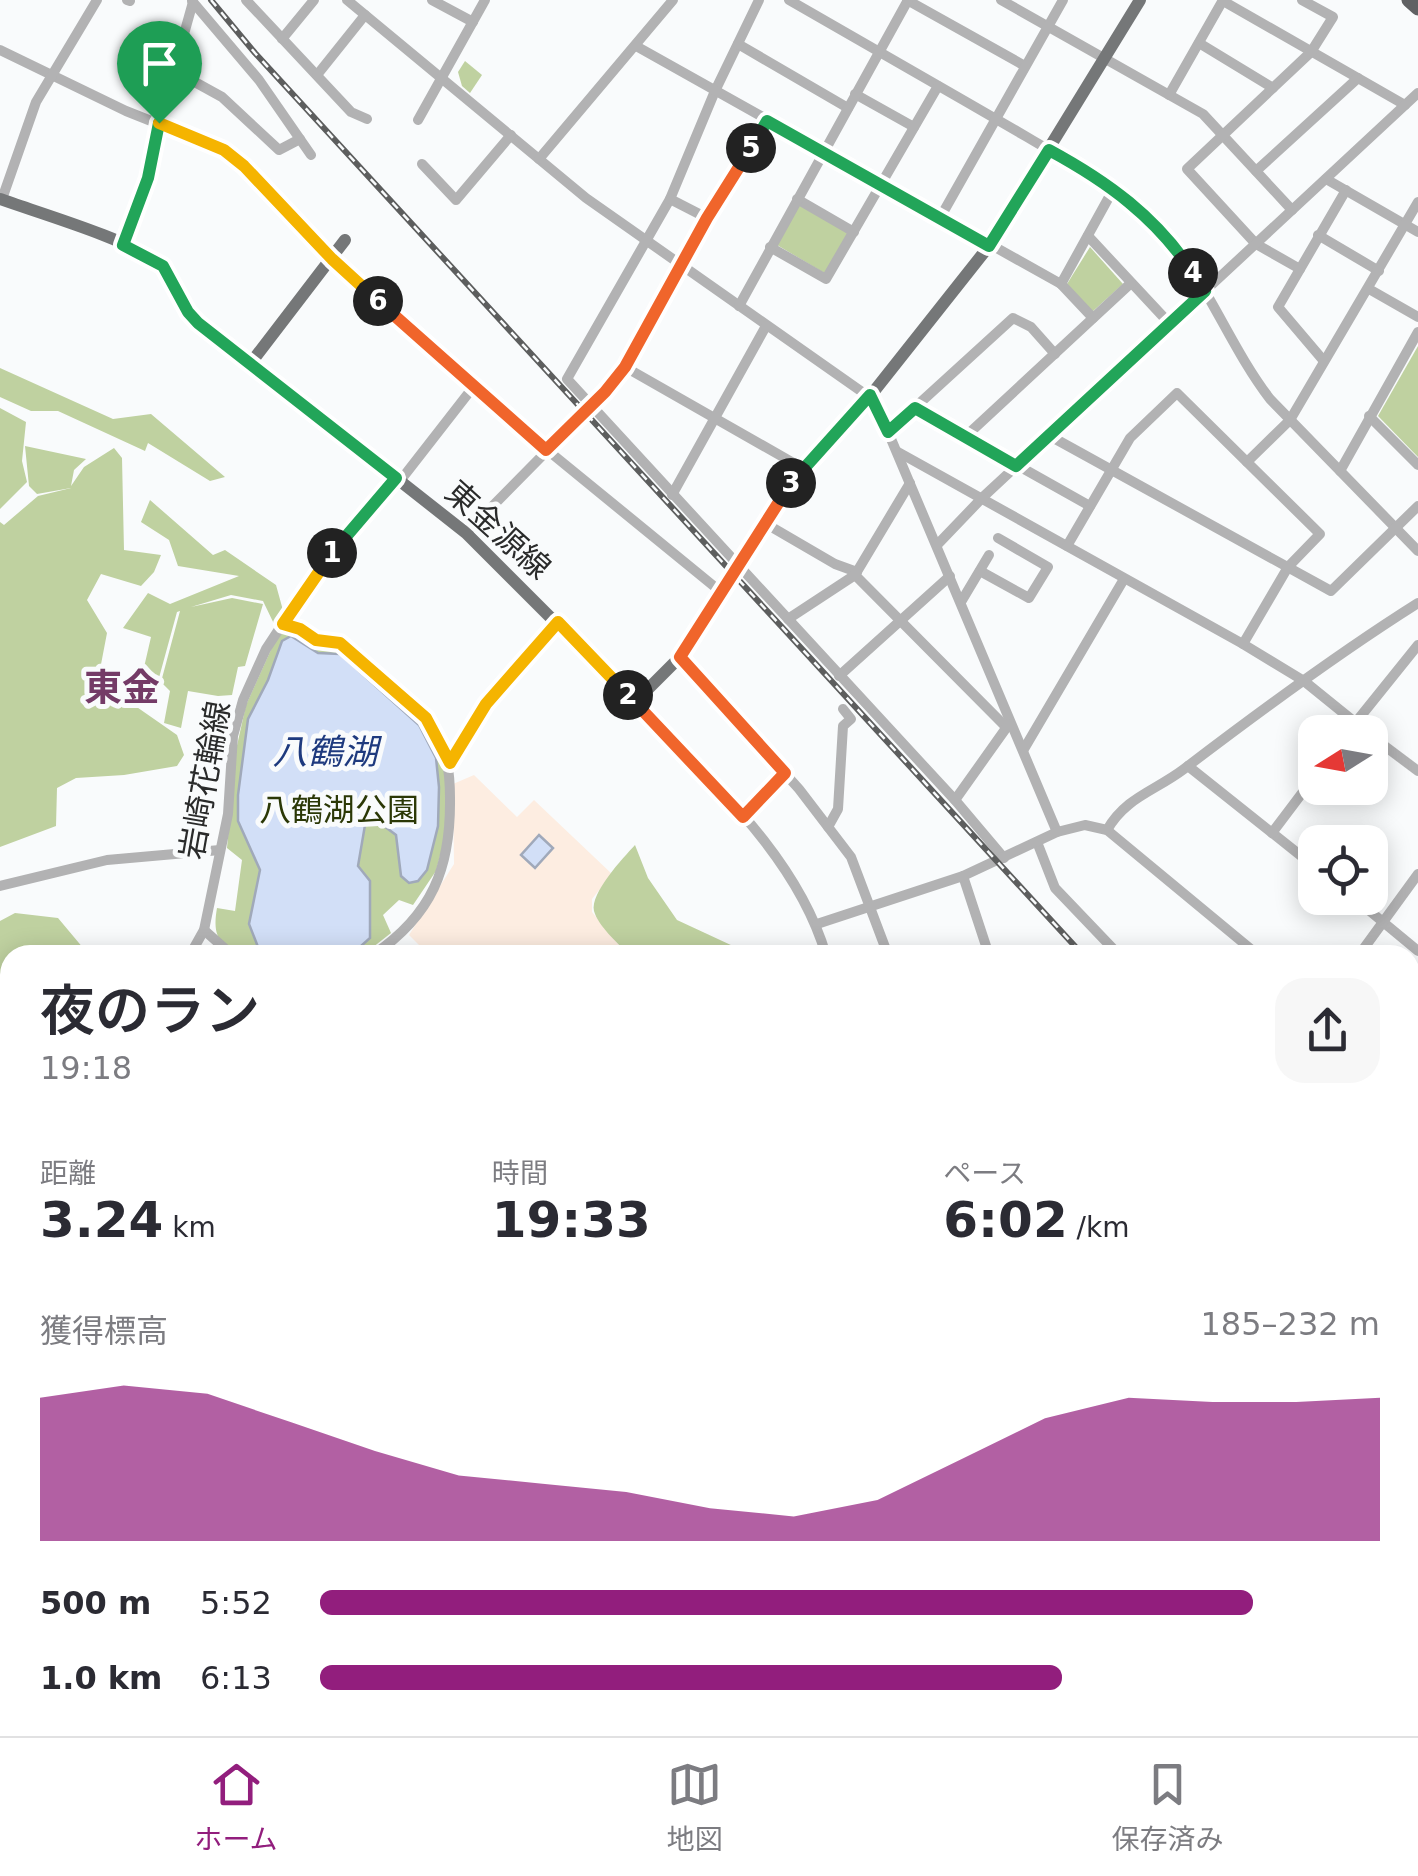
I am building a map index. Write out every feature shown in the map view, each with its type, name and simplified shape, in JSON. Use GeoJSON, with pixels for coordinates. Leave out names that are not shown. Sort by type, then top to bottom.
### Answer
{"type":"FeatureCollection","features":[{"type":"Feature","properties":{"kind":"highway"},"geometry":{"type":"LineString","coordinates":[[1410,0],[1418,8]]}},
{"type":"Feature","properties":{"kind":"main road"},"geometry":{"type":"LineString","coordinates":[[635,702],[680,657],[764,522],[804,469],[870,395],[989,246],[1140,0]]}},
{"type":"Feature","properties":{"kind":"main road","name":"東金源線"},"geometry":{"type":"LineString","coordinates":[[1,199],[123,245],[163,266],[193,318],[466,533],[635,702]]}},
{"type":"Feature","properties":{"kind":"main road"},"geometry":{"type":"LineString","coordinates":[[250,364],[344,240]]}},
{"type":"Feature","properties":{"kind":"street"},"geometry":{"type":"LineString","coordinates":[[1,199],[36,102],[97,0]]}},
{"type":"Feature","properties":{"kind":"street"},"geometry":{"type":"LineString","coordinates":[[246,0],[351,112],[367,119]]}},
{"type":"Feature","properties":{"kind":"street"},"geometry":{"type":"LineString","coordinates":[[282,39],[314,0]]}},
{"type":"Feature","properties":{"kind":"street"},"geometry":{"type":"LineString","coordinates":[[347,0],[586,198],[870,395],[1058,832]]}},
{"type":"Feature","properties":{"kind":"street"},"geometry":{"type":"LineString","coordinates":[[432,0],[473,22]]}},
{"type":"Feature","properties":{"kind":"street"},"geometry":{"type":"LineString","coordinates":[[418,120],[485,0]]}},
{"type":"Feature","properties":{"kind":"street"},"geometry":{"type":"LineString","coordinates":[[759,0],[715,91],[670,199],[566,378],[1004,858]]}},
{"type":"Feature","properties":{"kind":"street"},"geometry":{"type":"LineString","coordinates":[[790,0],[1114,188],[1165,233],[1205,291],[1250,373],[1290,420],[1418,550]]}},
{"type":"Feature","properties":{"kind":"street"},"geometry":{"type":"LineString","coordinates":[[739,306],[908,0],[1025,66]]}},
{"type":"Feature","properties":{"kind":"street"},"geometry":{"type":"LineString","coordinates":[[1001,0],[1202,114],[1292,210]]}},
{"type":"Feature","properties":{"kind":"street"},"geometry":{"type":"LineString","coordinates":[[940,218],[1063,0]]}},
{"type":"Feature","properties":{"kind":"street"},"geometry":{"type":"LineString","coordinates":[[1300,269],[1256,244],[1187,169],[1311,52],[1333,17],[1302,0]]}},
{"type":"Feature","properties":{"kind":"street"},"geometry":{"type":"LineString","coordinates":[[123,245],[148,178],[192,1]]}},
{"type":"Feature","properties":{"kind":"street"},"geometry":{"type":"LineString","coordinates":[[192,1],[259,80],[311,155]]}},
{"type":"Feature","properties":{"kind":"street"},"geometry":{"type":"LineString","coordinates":[[539,159],[671,1]]}},
{"type":"Feature","properties":{"kind":"street"},"geometry":{"type":"LineString","coordinates":[[1169,95],[1223,1],[1405,105]]}},
{"type":"Feature","properties":{"kind":"street"},"geometry":{"type":"LineString","coordinates":[[316,76],[365,15]]}},
{"type":"Feature","properties":{"kind":"street"},"geometry":{"type":"LineString","coordinates":[[1198,43],[1273,88]]}},
{"type":"Feature","properties":{"kind":"street"},"geometry":{"type":"LineString","coordinates":[[738,44],[848,108]]}},
{"type":"Feature","properties":{"kind":"street"},"geometry":{"type":"LineString","coordinates":[[636,46],[1060,284],[1093,318]]}},
{"type":"Feature","properties":{"kind":"street"},"geometry":{"type":"LineString","coordinates":[[0,50],[126,111],[197,137],[234,158],[332,259],[474,386],[546,450],[721,592]]}},
{"type":"Feature","properties":{"kind":"street"},"geometry":{"type":"LineString","coordinates":[[173,70],[222,97],[278,150],[300,139]]}},
{"type":"Feature","properties":{"kind":"street"},"geometry":{"type":"LineString","coordinates":[[1256,171],[1358,78]]}},
{"type":"Feature","properties":{"kind":"street"},"geometry":{"type":"LineString","coordinates":[[770,247],[826,279],[938,86]]}},
{"type":"Feature","properties":{"kind":"street"},"geometry":{"type":"LineString","coordinates":[[937,545],[983,497],[1418,93]]}},
{"type":"Feature","properties":{"kind":"street"},"geometry":{"type":"LineString","coordinates":[[855,94],[914,127]]}},
{"type":"Feature","properties":{"kind":"street"},"geometry":{"type":"LineString","coordinates":[[466,533],[625,367],[707,218],[767,121]]}},
{"type":"Feature","properties":{"kind":"street"},"geometry":{"type":"LineString","coordinates":[[422,164],[456,200],[511,135]]}},
{"type":"Feature","properties":{"kind":"street"},"geometry":{"type":"LineString","coordinates":[[1326,179],[1418,232]]}},
{"type":"Feature","properties":{"kind":"street"},"geometry":{"type":"LineString","coordinates":[[1060,284],[1114,188]]}},
{"type":"Feature","properties":{"kind":"street"},"geometry":{"type":"LineString","coordinates":[[1323,360],[1278,307],[1346,190]]}},
{"type":"Feature","properties":{"kind":"street"},"geometry":{"type":"LineString","coordinates":[[670,199],[707,218]]}},
{"type":"Feature","properties":{"kind":"street"},"geometry":{"type":"LineString","coordinates":[[797,199],[854,232]]}},
{"type":"Feature","properties":{"kind":"street"},"geometry":{"type":"LineString","coordinates":[[1247,462],[1290,420],[1418,202]]}},
{"type":"Feature","properties":{"kind":"street"},"geometry":{"type":"LineString","coordinates":[[1088,236],[1170,324]]}},
{"type":"Feature","properties":{"kind":"street"},"geometry":{"type":"LineString","coordinates":[[1318,236],[1380,271]]}},
{"type":"Feature","properties":{"kind":"street"},"geometry":{"type":"LineString","coordinates":[[965,437],[1131,283]]}},
{"type":"Feature","properties":{"kind":"street"},"geometry":{"type":"LineString","coordinates":[[1370,288],[1418,317]]}},
{"type":"Feature","properties":{"kind":"street"},"geometry":{"type":"LineString","coordinates":[[888,432],[1013,318],[1031,327],[1055,354]]}},
{"type":"Feature","properties":{"kind":"street"},"geometry":{"type":"LineString","coordinates":[[672,495],[766,326]]}},
{"type":"Feature","properties":{"kind":"street"},"geometry":{"type":"LineString","coordinates":[[1340,471],[1418,332]]}},
{"type":"Feature","properties":{"kind":"street"},"geometry":{"type":"LineString","coordinates":[[625,367],[804,469]]}},
{"type":"Feature","properties":{"kind":"street","name":"岩崎花輪線"},"geometry":{"type":"LineString","coordinates":[[196,945],[204,930],[228,814],[235,723],[266,649],[322,564],[398,480],[474,386]]}},
{"type":"Feature","properties":{"kind":"street"},"geometry":{"type":"LineString","coordinates":[[1067,546],[1130,438],[1178,393],[1320,534],[1288,566],[1244,644]]}},
{"type":"Feature","properties":{"kind":"street"},"geometry":{"type":"LineString","coordinates":[[915,408],[1090,506]]}},
{"type":"Feature","properties":{"kind":"street"},"geometry":{"type":"LineString","coordinates":[[1369,416],[1418,465]]}},
{"type":"Feature","properties":{"kind":"street"},"geometry":{"type":"LineString","coordinates":[[1050,436],[1332,591],[1418,506]]}},
{"type":"Feature","properties":{"kind":"street"},"geometry":{"type":"LineString","coordinates":[[897,452],[1244,644],[1304,681],[1338,715]]}},
{"type":"Feature","properties":{"kind":"street"},"geometry":{"type":"LineString","coordinates":[[788,619],[856,574],[910,483]]}},
{"type":"Feature","properties":{"kind":"street"},"geometry":{"type":"LineString","coordinates":[[764,522],[856,574],[900,622],[1009,724]]}},
{"type":"Feature","properties":{"kind":"street"},"geometry":{"type":"LineString","coordinates":[[980,571],[1030,598],[1048,567],[998,538]]}},
{"type":"Feature","properties":{"kind":"street"},"geometry":{"type":"LineString","coordinates":[[961,602],[989,555]]}},
{"type":"Feature","properties":{"kind":"street"},"geometry":{"type":"LineString","coordinates":[[839,676],[950,576]]}},
{"type":"Feature","properties":{"kind":"street"},"geometry":{"type":"LineString","coordinates":[[1024,749],[1124,579]]}},
{"type":"Feature","properties":{"kind":"street"},"geometry":{"type":"LineString","coordinates":[[1107,830],[1124,806],[1188,766],[1229,732],[1418,604]]}},
{"type":"Feature","properties":{"kind":"street"},"geometry":{"type":"LineString","coordinates":[[450,763],[486,704],[558,622]]}},
{"type":"Feature","properties":{"kind":"street"},"geometry":{"type":"LineString","coordinates":[[283,624],[316,640],[340,643],[426,718],[450,763],[450,824],[443,868],[417,918],[389,945]]}},
{"type":"Feature","properties":{"kind":"street"},"geometry":{"type":"LineString","coordinates":[[1361,715],[1418,645]]}},
{"type":"Feature","properties":{"kind":"street"},"geometry":{"type":"LineString","coordinates":[[680,657],[785,773],[850,857],[885,945]]}},
{"type":"Feature","properties":{"kind":"street"},"geometry":{"type":"LineString","coordinates":[[635,702],[743,817],[789,875],[817,924],[823,945]]}},
{"type":"Feature","properties":{"kind":"street"},"geometry":{"type":"LineString","coordinates":[[828,827],[838,810],[843,726],[850,719],[844,709]]}},
{"type":"Feature","properties":{"kind":"street"},"geometry":{"type":"LineString","coordinates":[[955,800],[1009,724]]}},
{"type":"Feature","properties":{"kind":"street"},"geometry":{"type":"LineString","coordinates":[[1388,749],[1418,771]]}},
{"type":"Feature","properties":{"kind":"street"},"geometry":{"type":"LineString","coordinates":[[1188,766],[1298,854]]}},
{"type":"Feature","properties":{"kind":"street"},"geometry":{"type":"LineString","coordinates":[[743,817],[785,773]]}},
{"type":"Feature","properties":{"kind":"street"},"geometry":{"type":"LineString","coordinates":[[1272,833],[1298,799]]}},
{"type":"Feature","properties":{"kind":"street"},"geometry":{"type":"LineString","coordinates":[[817,924],[963,876],[1058,832],[1085,825],[1107,830],[1246,945]]}},
{"type":"Feature","properties":{"kind":"street"},"geometry":{"type":"LineString","coordinates":[[1037,842],[1055,888],[1109,945]]}},
{"type":"Feature","properties":{"kind":"street"},"geometry":{"type":"LineString","coordinates":[[0,886],[107,860],[220,850]]}},
{"type":"Feature","properties":{"kind":"street"},"geometry":{"type":"LineString","coordinates":[[1366,945],[1418,874]]}},
{"type":"Feature","properties":{"kind":"street"},"geometry":{"type":"LineString","coordinates":[[963,876],[985,945]]}},
{"type":"Feature","properties":{"kind":"street"},"geometry":{"type":"LineString","coordinates":[[1376,915],[1411,945]]}},
{"type":"Feature","properties":{"kind":"street"},"geometry":{"type":"LineString","coordinates":[[204,930],[221,945]]}},
{"type":"Feature","properties":{"kind":"shaded area"},"geometry":{"type":"Polygon","coordinates":[[[474,775],[517,817],[534,800],[612,874],[592,899],[592,912],[619,945],[419,945],[409,935],[454,864],[453,784],[474,775]]]}},
{"type":"Feature","properties":{"kind":"green space"},"geometry":{"type":"Polygon","coordinates":[[[465,61],[482,75],[470,93],[462,86],[458,72],[465,61]]]}},
{"type":"Feature","properties":{"kind":"green space"},"geometry":{"type":"Polygon","coordinates":[[[799,205],[849,233],[826,274],[777,245],[799,205]]]}},
{"type":"Feature","properties":{"kind":"green space"},"geometry":{"type":"Polygon","coordinates":[[[1090,247],[1123,284],[1092,312],[1067,284],[1090,247]]]}},
{"type":"Feature","properties":{"kind":"green space"},"geometry":{"type":"Polygon","coordinates":[[[1418,346],[1418,457],[1378,416],[1418,346]]]}},
{"type":"Feature","properties":{"kind":"green space"},"geometry":{"type":"Polygon","coordinates":[[[0,368],[113,419],[151,414],[225,477],[210,481],[148,443],[145,451],[58,411],[31,411],[0,397],[0,368]]]}},
{"type":"Feature","properties":{"kind":"green space"},"geometry":{"type":"Polygon","coordinates":[[[0,408],[26,422],[22,461],[27,482],[0,509],[0,408]]]}},
{"type":"Feature","properties":{"kind":"green space"},"geometry":{"type":"Polygon","coordinates":[[[25,446],[86,459],[74,470],[71,486],[84,467],[114,448],[122,458],[124,550],[161,555],[154,572],[141,586],[101,574],[87,600],[107,633],[98,680],[177,735],[184,755],[177,766],[76,778],[57,788],[56,826],[0,847],[0,522],[4,525],[38,496],[71,488],[37,494],[29,486],[25,446]]]}},
{"type":"Feature","properties":{"kind":"green space"},"geometry":{"type":"Polygon","coordinates":[[[150,500],[213,555],[225,550],[276,585],[284,614],[275,626],[263,601],[231,595],[191,607],[232,598],[263,604],[245,666],[238,667],[232,695],[188,691],[181,728],[164,723],[170,691],[161,682],[180,611],[157,685],[142,676],[151,637],[123,628],[148,593],[170,604],[239,576],[178,566],[169,540],[141,522],[150,500]]]}},
{"type":"Feature","properties":{"kind":"green space","name":"八鶴湖"},"geometry":{"type":"Polygon","coordinates":[[[284,631],[339,646],[423,719],[444,761],[448,826],[436,871],[413,905],[399,900],[383,915],[391,933],[376,945],[224,945],[216,930],[217,908],[235,911],[242,860],[227,848],[236,750],[246,705],[274,643],[284,631]]]}},
{"type":"Feature","properties":{"kind":"green space"},"geometry":{"type":"Polygon","coordinates":[[[635,845],[648,878],[677,920],[731,945],[619,945],[594,911],[597,895],[635,845]]]}},
{"type":"Feature","properties":{"kind":"green space"},"geometry":{"type":"Polygon","coordinates":[[[15,913],[58,918],[81,945],[0,945],[0,921],[15,913]]]}},
{"type":"Feature","properties":{"kind":"water","name":"八鶴湖"},"geometry":{"type":"Polygon","coordinates":[[[291,636],[318,653],[340,654],[419,725],[436,758],[438,826],[427,870],[418,881],[409,883],[401,876],[396,835],[380,823],[365,825],[358,866],[370,881],[370,938],[362,945],[257,945],[249,924],[260,870],[238,821],[238,795],[248,719],[282,641],[291,636]]]}},
{"type":"Feature","properties":{"kind":"water"},"geometry":{"type":"Polygon","coordinates":[[[539,835],[553,848],[535,868],[521,855],[539,835]]]}},
{"type":"Feature","properties":{"kind":"railway"},"geometry":{"type":"LineString","coordinates":[[211,0],[255,53],[1074,945]]}},
{"type":"Feature","properties":{"kind":"district","name":"東金"},"geometry":{"type":"Point","coordinates":[122,688]}},
{"type":"Feature","properties":{"kind":"route"},"geometry":{"type":"LineString","coordinates":[[767,121],[989,246],[1049,150],[1114,188],[1151,218],[1205,291],[1016,466],[915,408],[888,432],[870,395],[804,469],[764,522],[680,657],[785,773],[743,817],[558,622],[486,704],[450,763],[426,718],[340,643],[316,640],[283,624],[322,564],[396,478],[198,323],[163,266],[123,245],[148,178],[159,123],[224,150],[244,166],[332,259],[546,450],[625,367],[707,218],[767,121]]}},
{"type":"Feature","properties":{"kind":"park label","name":"八鶴湖公園"},"geometry":{"type":"Point","coordinates":[339,810]}}]}
